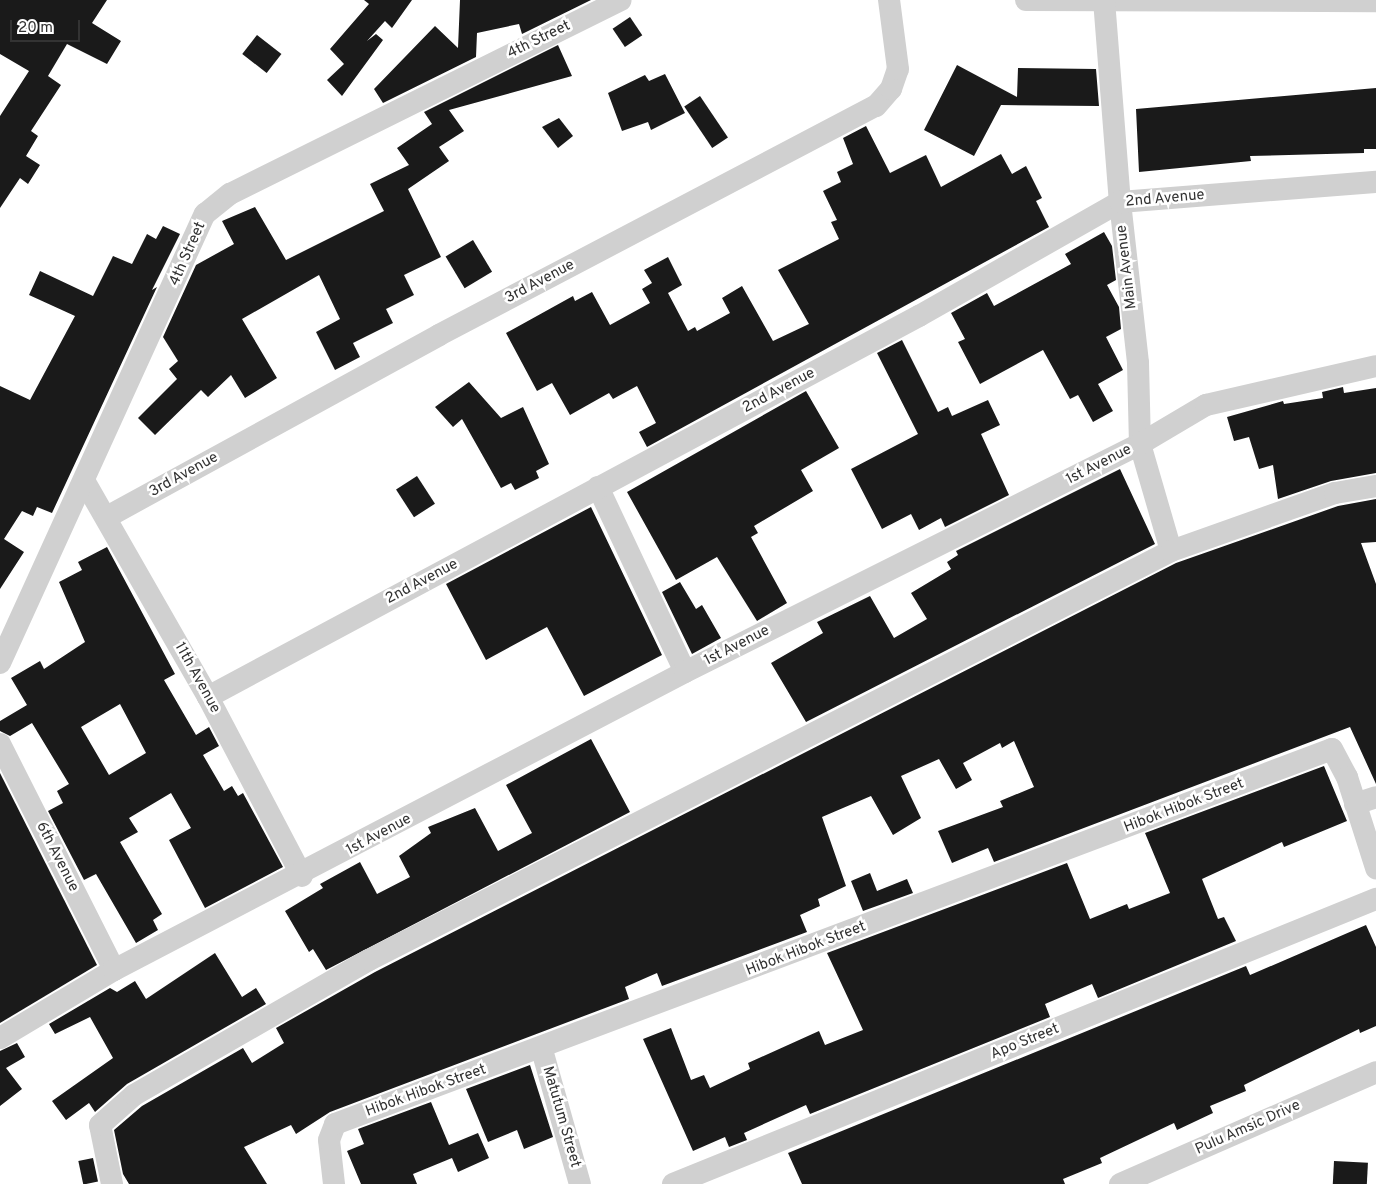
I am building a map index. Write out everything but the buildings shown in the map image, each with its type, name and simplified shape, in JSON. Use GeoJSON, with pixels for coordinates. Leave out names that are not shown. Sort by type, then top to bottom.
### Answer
{"type":"FeatureCollection","features":[{"type":"Feature","properties":{"kind":"street","name":"4th Street"},"geometry":{"type":"LineString","coordinates":[[0,663],[86,484],[205,214],[230,194],[620,0]]}},
{"type":"Feature","properties":{"kind":"street","name":"3rd Avenue"},"geometry":{"type":"LineString","coordinates":[[107,517],[439,335],[876,106],[891,88],[898,69],[888,0]]}},
{"type":"Feature","properties":{"kind":"street"},"geometry":{"type":"LineString","coordinates":[[1026,0],[1104,2],[1376,2]]}},
{"type":"Feature","properties":{"kind":"street","name":"Main Avenue"},"geometry":{"type":"LineString","coordinates":[[1104,2],[1120,202],[1138,362],[1140,444],[1171,551]]}},
{"type":"Feature","properties":{"kind":"street","name":"2nd Avenue"},"geometry":{"type":"LineString","coordinates":[[208,698],[919,316],[1120,202],[1376,182]]}},
{"type":"Feature","properties":{"kind":"street","name":"1st Avenue"},"geometry":{"type":"LineString","coordinates":[[0,1038],[114,970],[302,876],[685,672],[1140,444],[1206,405],[1376,366]]}},
{"type":"Feature","properties":{"kind":"street","name":"11th Avenue"},"geometry":{"type":"LineString","coordinates":[[86,484],[107,517],[208,698],[302,876]]}},
{"type":"Feature","properties":{"kind":"street"},"geometry":{"type":"LineString","coordinates":[[112,1184],[100,1125],[134,1096],[369,960],[1171,551],[1335,493],[1376,486]]}},
{"type":"Feature","properties":{"kind":"street"},"geometry":{"type":"LineString","coordinates":[[598,487],[685,672]]}},
{"type":"Feature","properties":{"kind":"street","name":"6th Avenue"},"geometry":{"type":"LineString","coordinates":[[0,744],[114,970]]}},
{"type":"Feature","properties":{"kind":"street","name":"Hibok Hibok Street"},"geometry":{"type":"LineString","coordinates":[[334,1184],[329,1140],[335,1124],[542,1050],[1332,749],[1355,804]]}},
{"type":"Feature","properties":{"kind":"street"},"geometry":{"type":"LineString","coordinates":[[1376,797],[1355,804],[1376,868]]}},
{"type":"Feature","properties":{"kind":"street","name":"Apo Street"},"geometry":{"type":"LineString","coordinates":[[673,1184],[1376,899]]}},
{"type":"Feature","properties":{"kind":"street","name":"Matutum Street"},"geometry":{"type":"LineString","coordinates":[[542,1050],[580,1184]]}},
{"type":"Feature","properties":{"kind":"street","name":"Pulu Amsic Drive"},"geometry":{"type":"LineString","coordinates":[[1120,1184],[1376,1072]]}}]}
